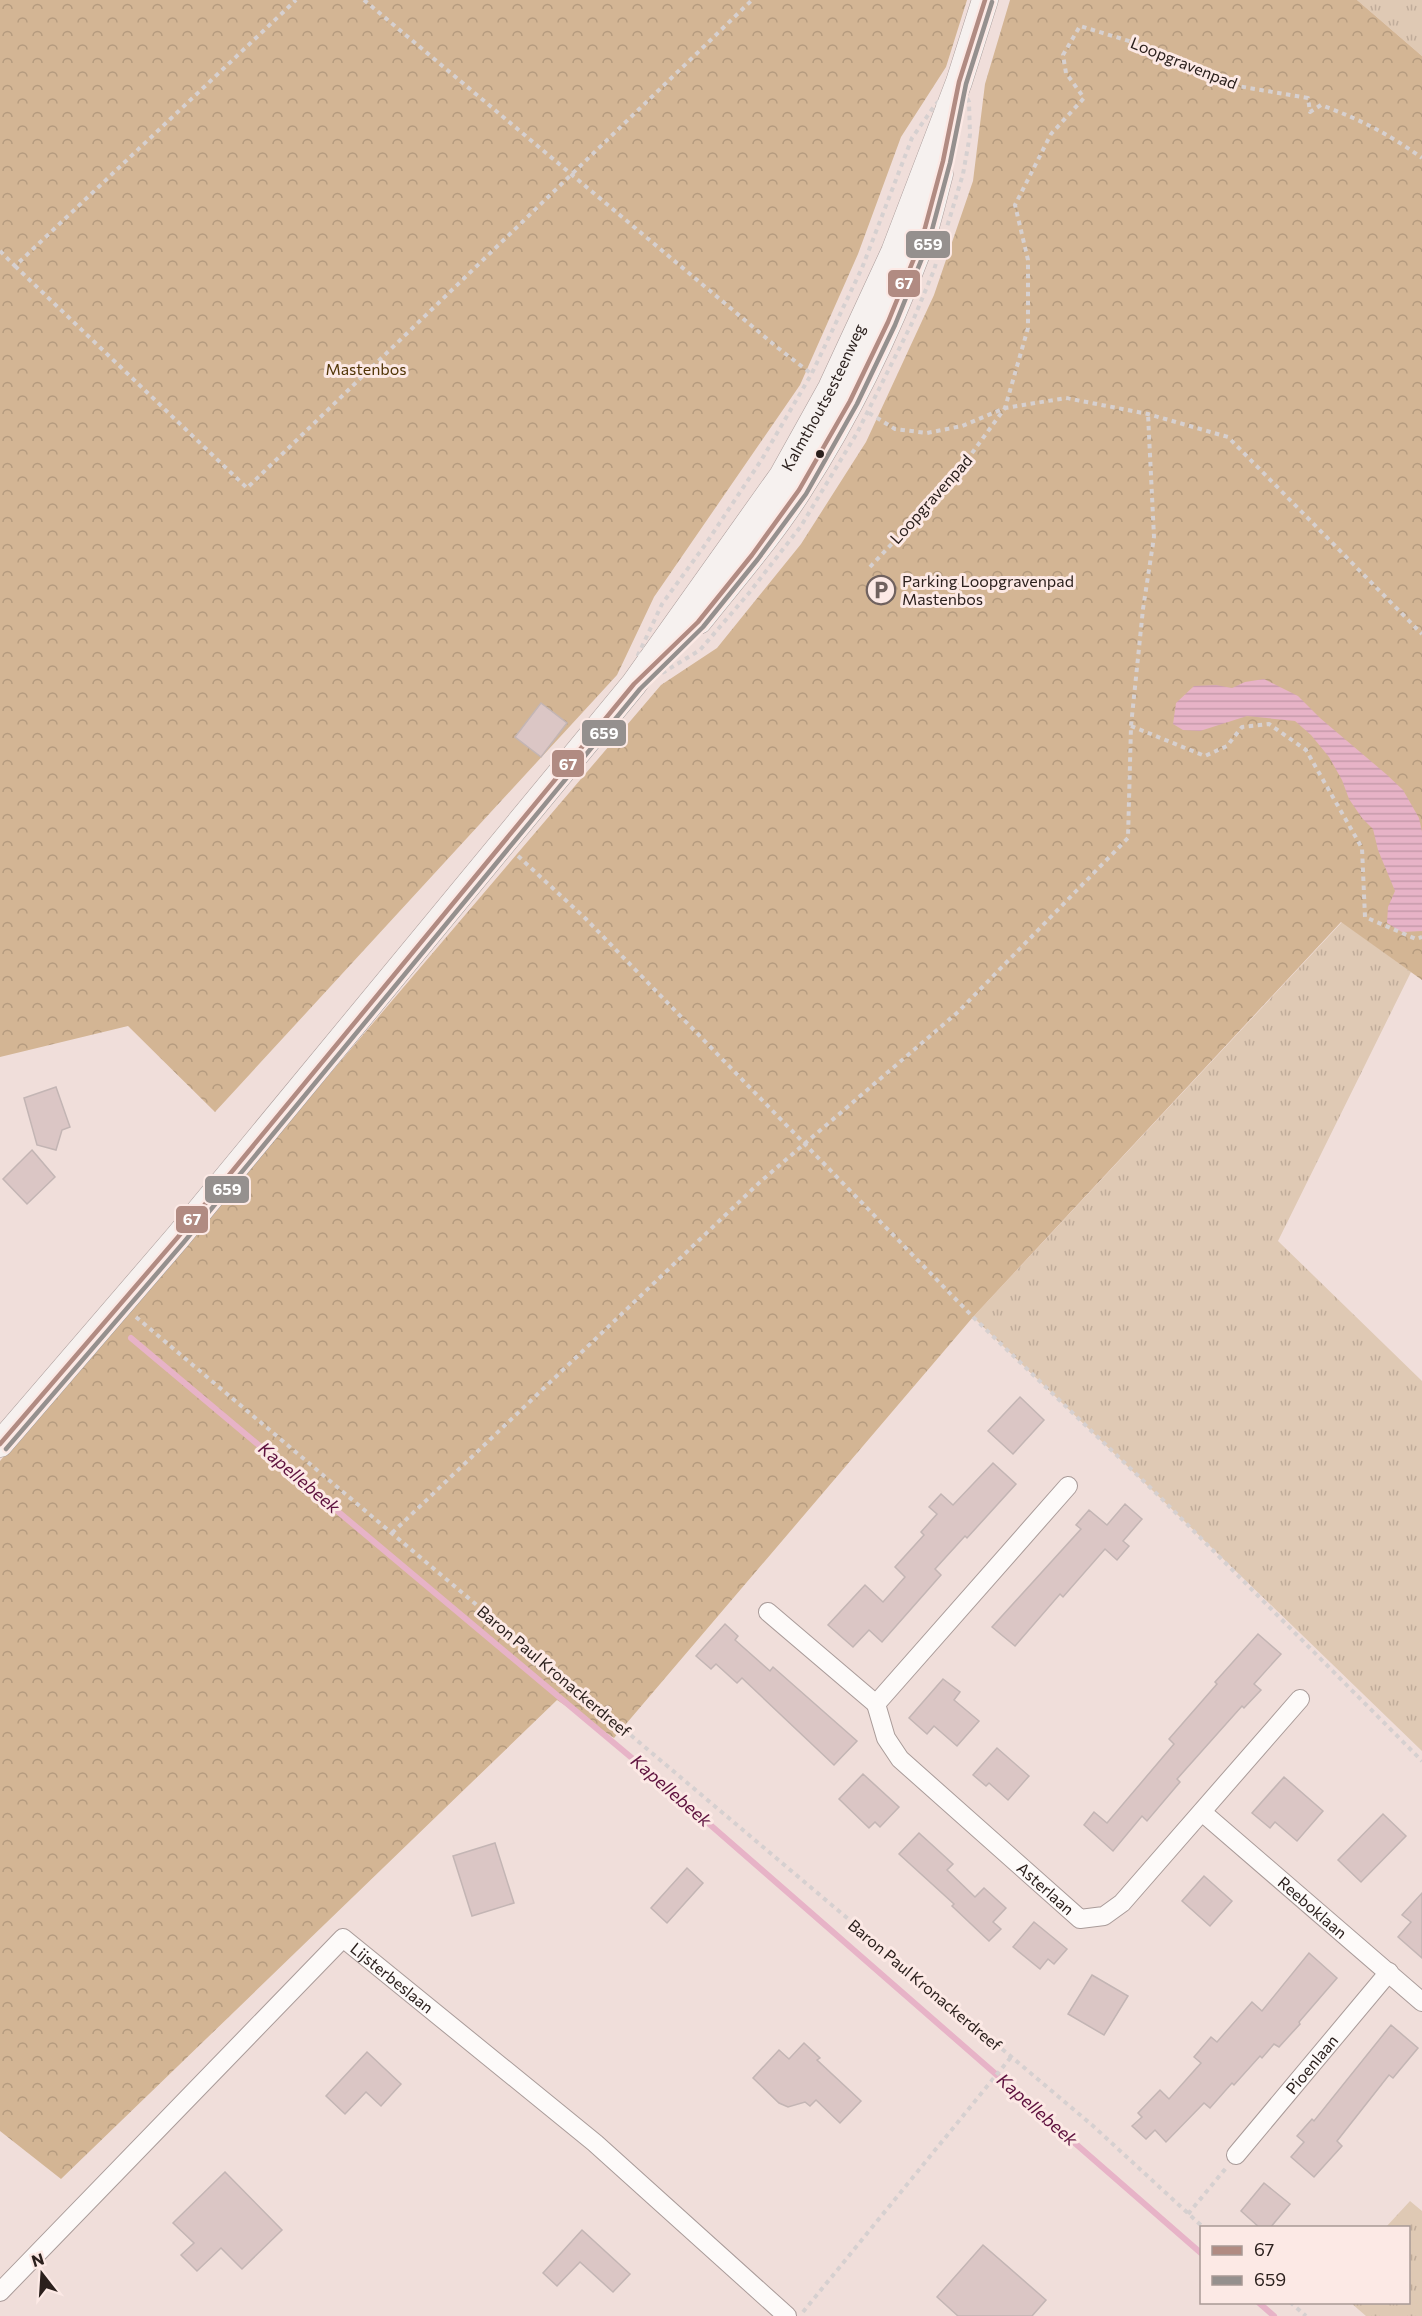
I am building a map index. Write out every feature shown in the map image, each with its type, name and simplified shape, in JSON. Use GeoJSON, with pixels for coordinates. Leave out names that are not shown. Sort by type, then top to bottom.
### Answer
{"type":"FeatureCollection","features":[{"type":"Feature","properties":{"kind":"main road","name":"Kalmthoutsesteenweg"},"geometry":{"type":"LineString","coordinates":[[0,1444],[121,1305],[634,684],[698,622],[752,555],[799,490],[831,387],[888,322],[922,239],[943,161],[959,82],[985,0]]}},
{"type":"Feature","properties":{"kind":"street"},"geometry":{"type":"LineString","coordinates":[[768,1612],[876,1704],[1068,1486]]}},
{"type":"Feature","properties":{"kind":"street","name":"Asterlaan"},"geometry":{"type":"LineString","coordinates":[[876,1704],[886,1738],[900,1759],[1080,1919],[1104,1916],[1122,1903],[1300,1699]]}},
{"type":"Feature","properties":{"kind":"street","name":"Reeboklaan"},"geometry":{"type":"LineString","coordinates":[[1202,1812],[1422,2002]]}},
{"type":"Feature","properties":{"kind":"street","name":"Lijsterbeslaan"},"geometry":{"type":"LineString","coordinates":[[0,2292],[343,1938],[595,2143],[787,2316]]}},
{"type":"Feature","properties":{"kind":"street","name":"Pioenlaan"},"geometry":{"type":"LineString","coordinates":[[1236,2155],[1389,1972]]}},
{"type":"Feature","properties":{"kind":"path"},"geometry":{"type":"LineString","coordinates":[[15,266],[296,0]]}},
{"type":"Feature","properties":{"kind":"path"},"geometry":{"type":"LineString","coordinates":[[364,0],[778,348],[831,387],[895,429],[927,432],[962,426],[1005,408],[1066,398],[1148,414],[1228,437],[1422,634]]}},
{"type":"Feature","properties":{"kind":"path"},"geometry":{"type":"LineString","coordinates":[[0,251],[247,488],[752,0]]}},
{"type":"Feature","properties":{"kind":"path","name":"Loopgravenpad"},"geometry":{"type":"LineString","coordinates":[[870,567],[953,479],[1005,408],[1028,328],[1028,260],[1015,205],[1051,134],[1084,98],[1066,73],[1063,55],[1080,26],[1155,49],[1232,85],[1308,98],[1310,112],[1322,105],[1357,118],[1395,138],[1422,158]]}},
{"type":"Feature","properties":{"kind":"path"},"geometry":{"type":"LineString","coordinates":[[634,684],[638,655],[662,604],[705,545],[762,459],[831,387],[862,268],[912,138],[935,105],[959,82]]}},
{"type":"Feature","properties":{"kind":"path"},"geometry":{"type":"LineString","coordinates":[[392,1533],[760,1182],[958,1012],[1128,838],[1131,726],[1143,609],[1154,537],[1148,414]]}},
{"type":"Feature","properties":{"kind":"path"},"geometry":{"type":"LineString","coordinates":[[1131,726],[1205,756],[1227,746],[1242,727],[1269,724],[1306,750],[1362,848],[1362,898],[1365,917],[1416,939],[1422,937]]}},
{"type":"Feature","properties":{"kind":"path"},"geometry":{"type":"LineString","coordinates":[[502,841],[586,919],[973,1317],[1158,1495],[1422,1761]]}},
{"type":"Feature","properties":{"kind":"path","name":"Baron Paul Kronackerdreef"},"geometry":{"type":"LineString","coordinates":[[121,1305],[1092,2125],[1202,2226]]}},
{"type":"Feature","properties":{"kind":"path"},"geometry":{"type":"LineString","coordinates":[[801,2316],[1011,2057]]}},
{"type":"Feature","properties":{"kind":"path"},"geometry":{"type":"LineString","coordinates":[[1188,2214],[1236,2155]]}},
{"type":"Feature","properties":{"kind":"path"},"geometry":{"type":"LineString","coordinates":[[1292,2304],[1306,2316]]}},
{"type":"Feature","properties":{"kind":"green space","name":"Mastenbos"},"geometry":{"type":"Polygon","coordinates":[[[0,0],[967,0],[946,67],[901,137],[858,254],[800,385],[654,597],[617,675],[215,1112],[128,1026],[0,1057],[0,0]]]}},
{"type":"Feature","properties":{"kind":"green space"},"geometry":{"type":"Polygon","coordinates":[[[1010,0],[1357,0],[1422,56],[1422,980],[1341,922],[973,1317],[614,1738],[557,1700],[61,2179],[0,2131],[0,1461],[661,685],[717,648],[801,544],[866,442],[934,295],[973,181],[985,84],[1010,0]]]}},
{"type":"Feature","properties":{"kind":"green space"},"geometry":{"type":"Polygon","coordinates":[[[1357,0],[1422,0],[1422,56],[1357,0]]]}},
{"type":"Feature","properties":{"kind":"green space"},"geometry":{"type":"Polygon","coordinates":[[[1342,922],[1411,972],[1278,1241],[1422,1381],[1422,1751],[973,1317],[1342,922]]]}},
{"type":"Feature","properties":{"kind":"green space"},"geometry":{"type":"Polygon","coordinates":[[[1410,2201],[1422,2211],[1422,2316],[1366,2316],[1352,2304],[1410,2304],[1410,2226],[1387,2226],[1410,2201]]]}},
{"type":"Feature","properties":{"kind":"shaded area"},"geometry":{"type":"Polygon","coordinates":[[[1264,679],[1298,696],[1403,790],[1419,818],[1422,832],[1422,931],[1402,932],[1387,923],[1388,907],[1395,891],[1378,850],[1373,829],[1349,799],[1342,780],[1329,757],[1311,735],[1295,721],[1247,716],[1200,731],[1183,730],[1173,724],[1176,703],[1194,686],[1216,685],[1232,688],[1245,682],[1264,679]]]}},
{"type":"Feature","properties":{"kind":"building"},"geometry":{"type":"Polygon","coordinates":[[[541,703],[567,723],[541,757],[515,737],[541,703]]]}},
{"type":"Feature","properties":{"kind":"building"},"geometry":{"type":"Polygon","coordinates":[[[56,1087],[70,1127],[62,1130],[56,1150],[37,1145],[24,1098],[56,1087]]]}},
{"type":"Feature","properties":{"kind":"building"},"geometry":{"type":"Polygon","coordinates":[[[32,1150],[55,1177],[27,1204],[3,1179],[32,1150]]]}},
{"type":"Feature","properties":{"kind":"building"},"geometry":{"type":"Polygon","coordinates":[[[1020,1397],[1044,1420],[1013,1454],[988,1431],[1020,1397]]]}},
{"type":"Feature","properties":{"kind":"building"},"geometry":{"type":"Polygon","coordinates":[[[993,1463],[1016,1484],[935,1569],[941,1575],[882,1642],[869,1630],[853,1647],[828,1625],[865,1585],[883,1602],[905,1577],[895,1567],[924,1535],[921,1532],[937,1514],[929,1507],[941,1494],[953,1505],[993,1463]]]}},
{"type":"Feature","properties":{"kind":"building"},"geometry":{"type":"Polygon","coordinates":[[[1125,1504],[1142,1519],[1123,1541],[1129,1546],[1117,1560],[1105,1549],[1063,1597],[1060,1594],[1015,1646],[992,1627],[1081,1529],[1076,1525],[1089,1510],[1107,1525],[1125,1504]]]}},
{"type":"Feature","properties":{"kind":"building"},"geometry":{"type":"Polygon","coordinates":[[[725,1624],[738,1636],[735,1640],[770,1671],[773,1667],[857,1741],[834,1765],[742,1678],[737,1683],[716,1664],[711,1669],[696,1656],[725,1624]]]}},
{"type":"Feature","properties":{"kind":"building"},"geometry":{"type":"Polygon","coordinates":[[[1258,1634],[1281,1654],[1254,1684],[1261,1690],[1244,1708],[1242,1706],[1177,1779],[1180,1782],[1147,1821],[1142,1816],[1113,1851],[1084,1825],[1094,1812],[1107,1823],[1174,1744],[1169,1739],[1258,1634]]]}},
{"type":"Feature","properties":{"kind":"building"},"geometry":{"type":"Polygon","coordinates":[[[943,1679],[960,1692],[954,1700],[979,1721],[957,1746],[934,1726],[927,1734],[909,1718],[943,1679]]]}},
{"type":"Feature","properties":{"kind":"building"},"geometry":{"type":"Polygon","coordinates":[[[997,1748],[1029,1776],[1008,1800],[989,1783],[986,1786],[973,1775],[997,1748]]]}},
{"type":"Feature","properties":{"kind":"building"},"geometry":{"type":"Polygon","coordinates":[[[863,1774],[899,1807],[880,1827],[875,1822],[869,1828],[839,1799],[863,1774]]]}},
{"type":"Feature","properties":{"kind":"building"},"geometry":{"type":"Polygon","coordinates":[[[1284,1777],[1323,1811],[1297,1841],[1275,1822],[1270,1828],[1252,1813],[1284,1777]]]}},
{"type":"Feature","properties":{"kind":"building"},"geometry":{"type":"Polygon","coordinates":[[[1383,1814],[1406,1836],[1361,1882],[1338,1860],[1383,1814]]]}},
{"type":"Feature","properties":{"kind":"building"},"geometry":{"type":"Polygon","coordinates":[[[919,1833],[953,1864],[947,1870],[975,1897],[984,1888],[1006,1908],[993,1922],[1001,1929],[989,1941],[952,1906],[954,1904],[899,1854],[919,1833]]]}},
{"type":"Feature","properties":{"kind":"building"},"geometry":{"type":"Polygon","coordinates":[[[495,1843],[514,1903],[472,1916],[453,1856],[495,1843]]]}},
{"type":"Feature","properties":{"kind":"building"},"geometry":{"type":"Polygon","coordinates":[[[687,1868],[703,1883],[667,1923],[651,1908],[687,1868]]]}},
{"type":"Feature","properties":{"kind":"building"},"geometry":{"type":"Polygon","coordinates":[[[1204,1876],[1232,1901],[1210,1926],[1182,1901],[1204,1876]]]}},
{"type":"Feature","properties":{"kind":"building"},"geometry":{"type":"Polygon","coordinates":[[[1422,1893],[1422,1958],[1398,1937],[1411,1922],[1402,1915],[1422,1893]]]}},
{"type":"Feature","properties":{"kind":"building"},"geometry":{"type":"Polygon","coordinates":[[[1034,1922],[1067,1949],[1054,1964],[1048,1959],[1040,1969],[1013,1947],[1034,1922]]]}},
{"type":"Feature","properties":{"kind":"building"},"geometry":{"type":"Polygon","coordinates":[[[1309,1953],[1337,1978],[1279,2047],[1274,2044],[1234,2085],[1232,2083],[1210,2108],[1204,2103],[1166,2142],[1155,2130],[1146,2139],[1132,2126],[1142,2117],[1138,2113],[1160,2090],[1169,2099],[1201,2063],[1194,2057],[1211,2037],[1217,2042],[1252,2002],[1262,2011],[1309,1953]]]}},
{"type":"Feature","properties":{"kind":"building"},"geometry":{"type":"Polygon","coordinates":[[[1092,1975],[1128,1996],[1104,2035],[1068,2014],[1092,1975]]]}},
{"type":"Feature","properties":{"kind":"building"},"geometry":{"type":"Polygon","coordinates":[[[1391,2025],[1418,2048],[1393,2078],[1389,2075],[1337,2141],[1342,2146],[1314,2177],[1291,2157],[1304,2142],[1297,2136],[1312,2119],[1314,2121],[1391,2025]]]}},
{"type":"Feature","properties":{"kind":"building"},"geometry":{"type":"Polygon","coordinates":[[[804,2043],[820,2058],[817,2060],[861,2101],[840,2123],[816,2100],[810,2106],[805,2102],[788,2107],[779,2103],[753,2078],[779,2050],[789,2059],[804,2043]]]}},
{"type":"Feature","properties":{"kind":"building"},"geometry":{"type":"Polygon","coordinates":[[[367,2052],[401,2084],[381,2106],[366,2092],[345,2114],[326,2096],[367,2052]]]}},
{"type":"Feature","properties":{"kind":"building"},"geometry":{"type":"Polygon","coordinates":[[[225,2172],[282,2230],[242,2269],[221,2248],[197,2271],[181,2255],[194,2243],[173,2223],[225,2172]]]}},
{"type":"Feature","properties":{"kind":"building"},"geometry":{"type":"Polygon","coordinates":[[[1264,2183],[1290,2204],[1272,2226],[1258,2226],[1241,2211],[1264,2183]]]}},
{"type":"Feature","properties":{"kind":"building"},"geometry":{"type":"Polygon","coordinates":[[[582,2230],[630,2274],[613,2292],[580,2262],[557,2286],[543,2273],[582,2230]]]}},
{"type":"Feature","properties":{"kind":"building"},"geometry":{"type":"Polygon","coordinates":[[[983,2245],[1046,2300],[1032,2316],[958,2316],[937,2297],[983,2245]]]}},
{"type":"Feature","properties":{"kind":"waterway","name":"Kapellebeek"},"geometry":{"type":"LineString","coordinates":[[131,1338],[676,1795],[1200,2252]]}},
{"type":"Feature","properties":{"kind":"waterway","name":"Kapellebeek"},"geometry":{"type":"LineString","coordinates":[[1260,2304],[1274,2316]]}},
{"type":"Feature","properties":{"kind":"transit line","name":"67"},"geometry":{"type":"LineString","coordinates":[[0,1444],[178,1237],[634,684],[698,622],[752,555],[799,490],[850,401],[888,322],[922,239],[943,161],[959,82],[985,0]]}},
{"type":"Feature","properties":{"kind":"transit line","name":"659"},"geometry":{"type":"LineString","coordinates":[[6,1449],[184,1242],[640,689],[703,627],[758,559],[806,494],[857,404],[895,325],[929,241],[950,163],[966,84],[992,2]]}},
{"type":"Feature","properties":{"kind":"place","name":"Parking Loopgravenpad Mastenbos"},"geometry":{"type":"Point","coordinates":[881,590]}}]}
